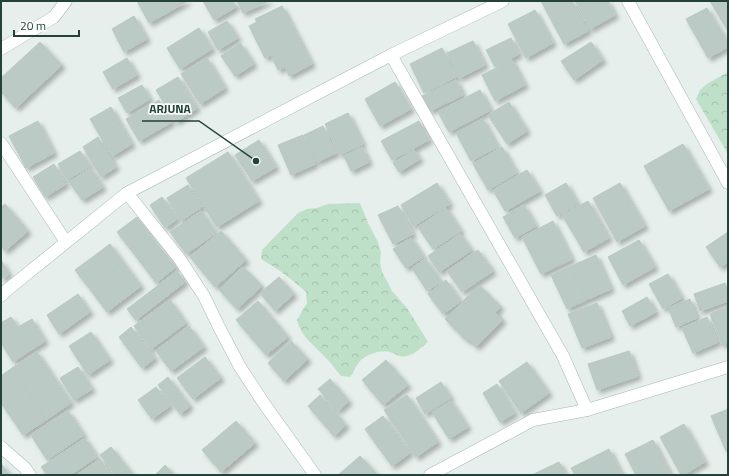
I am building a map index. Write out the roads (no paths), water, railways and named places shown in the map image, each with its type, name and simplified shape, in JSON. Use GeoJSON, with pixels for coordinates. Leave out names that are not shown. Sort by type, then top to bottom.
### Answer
{"type":"FeatureCollection","features":[{"type":"Feature","properties":{"kind":"street"},"geometry":{"type":"LineString","coordinates":[[1,49],[54,17],[66,1]]}},
{"type":"Feature","properties":{"kind":"street"},"geometry":{"type":"LineString","coordinates":[[1,296],[127,193],[391,55],[503,1]]}},
{"type":"Feature","properties":{"kind":"street"},"geometry":{"type":"LineString","coordinates":[[628,1],[728,183]]}},
{"type":"Feature","properties":{"kind":"street"},"geometry":{"type":"LineString","coordinates":[[391,55],[563,356],[588,410]]}},
{"type":"Feature","properties":{"kind":"street"},"geometry":{"type":"LineString","coordinates":[[1,143],[66,242]]}},
{"type":"Feature","properties":{"kind":"street"},"geometry":{"type":"LineString","coordinates":[[127,193],[179,258],[204,296],[240,367],[315,475]]}},
{"type":"Feature","properties":{"kind":"street"},"geometry":{"type":"LineString","coordinates":[[430,475],[533,420],[588,410],[728,367]]}},
{"type":"Feature","properties":{"kind":"street"},"geometry":{"type":"LineString","coordinates":[[1,447],[25,468],[30,475]]}},
{"type":"Feature","properties":{"kind":"place","name":"ARJUNA"},"geometry":{"type":"Point","coordinates":[256,161]}}]}
